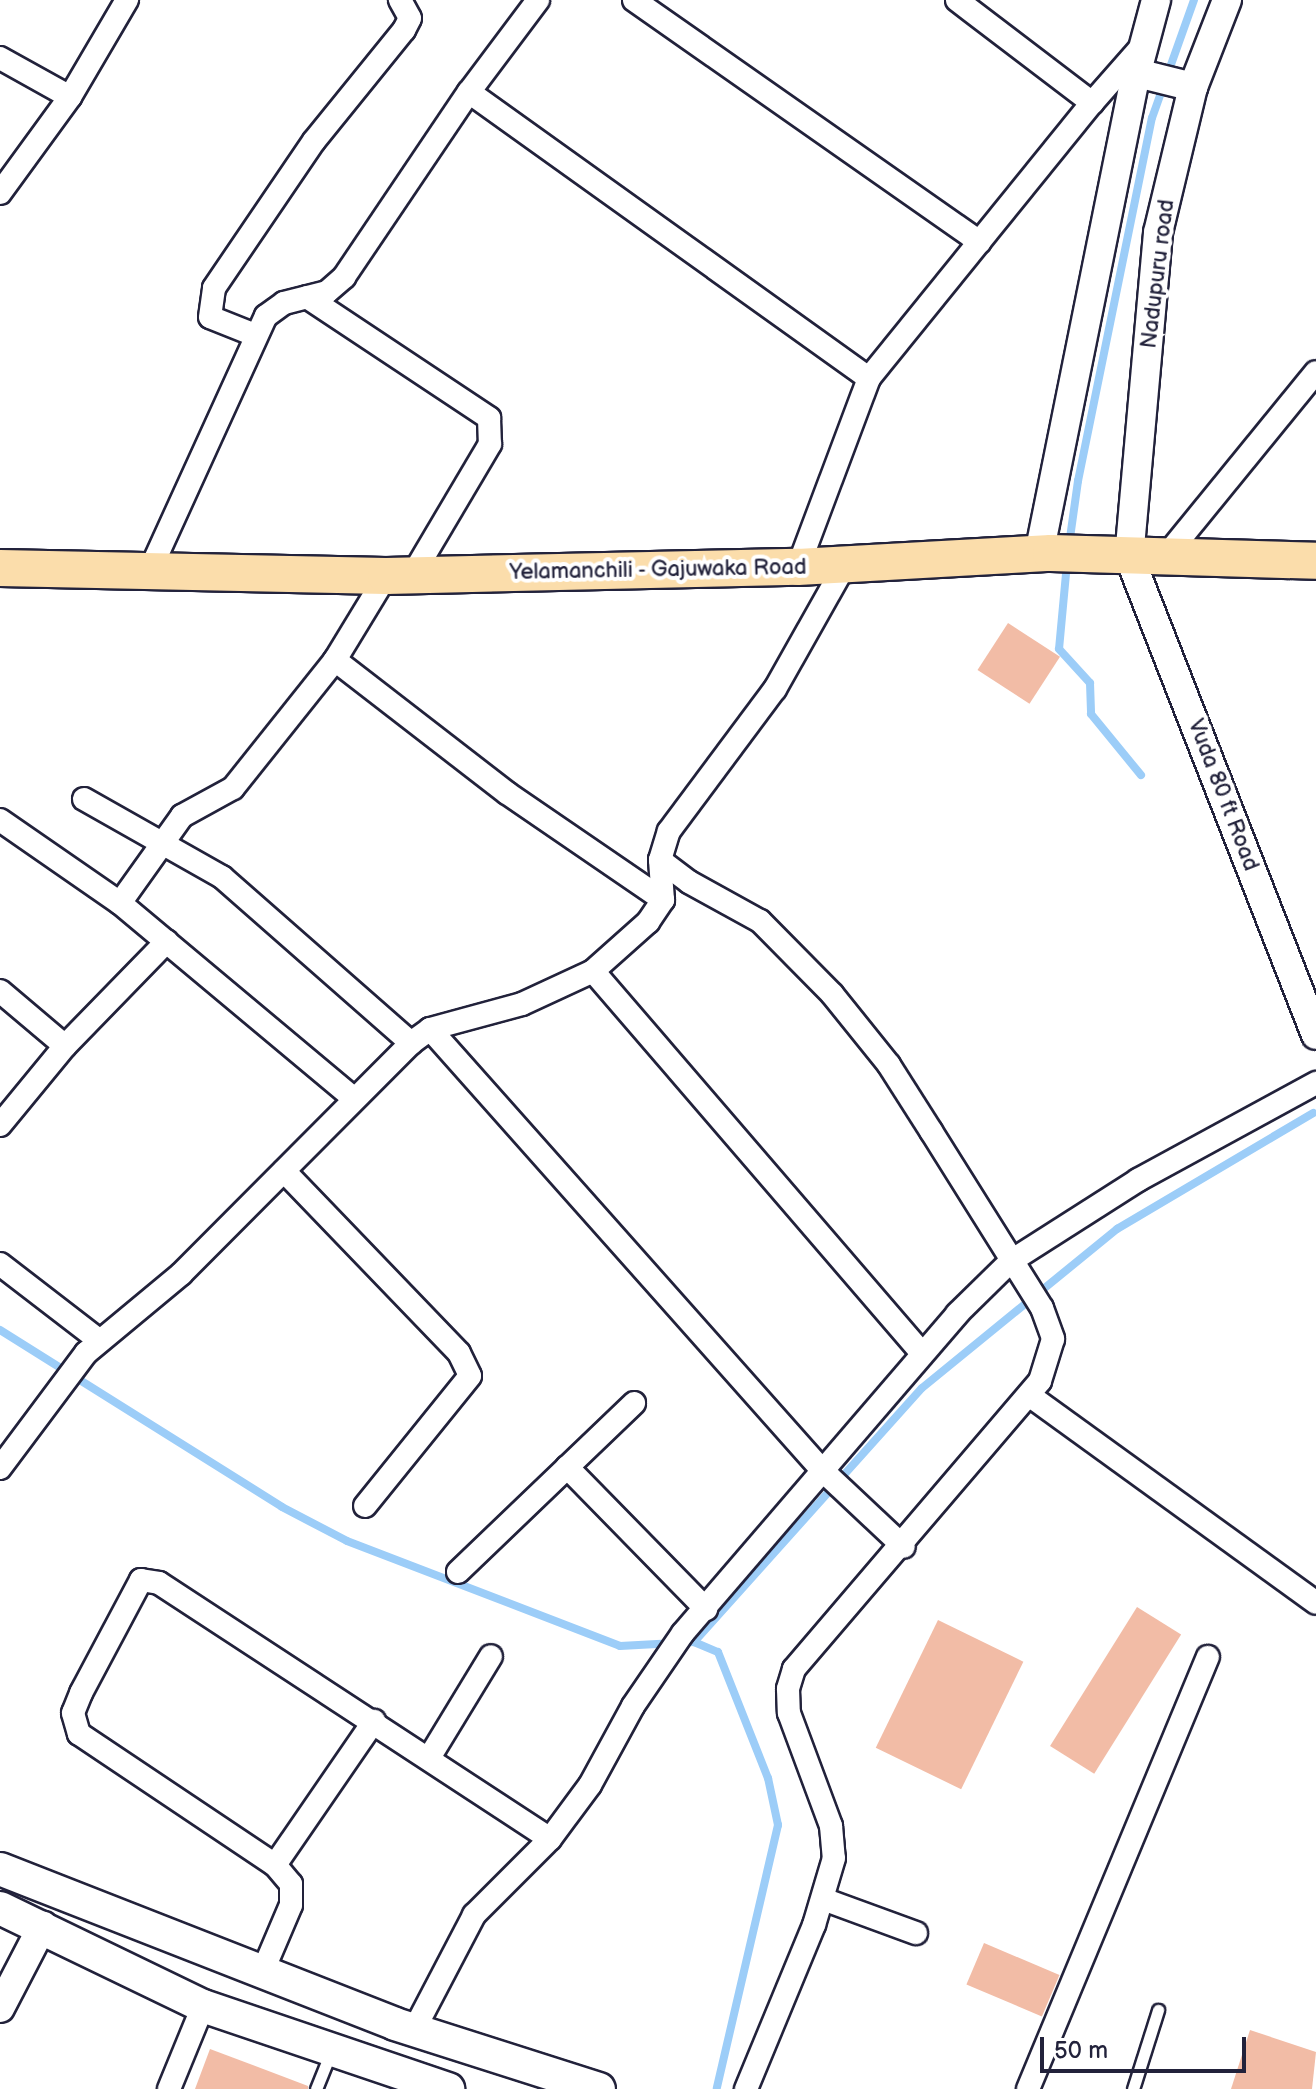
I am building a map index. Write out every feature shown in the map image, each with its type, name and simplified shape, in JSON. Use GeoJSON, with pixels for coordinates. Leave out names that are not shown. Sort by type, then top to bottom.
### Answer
{"type":"FeatureCollection","features":[{"type":"Feature","properties":{"kind":"main road","name":"Yelamanchili - Gajuwaka Road"},"geometry":{"type":"LineString","coordinates":[[0,568],[151,568],[399,576],[798,567],[1045,554],[1316,561]]}},
{"type":"Feature","properties":{"kind":"main road"},"geometry":{"type":"LineString","coordinates":[[0,1869],[414,2030],[599,2089]]}},
{"type":"Feature","properties":{"kind":"main road"},"geometry":{"type":"LineString","coordinates":[[0,1908],[43,1925],[203,2006],[448,2089]]}},
{"type":"Feature","properties":{"kind":"street"},"geometry":{"type":"LineString","coordinates":[[0,193],[70,97],[127,0]]}},
{"type":"Feature","properties":{"kind":"street"},"geometry":{"type":"LineString","coordinates":[[255,335],[210,317],[214,288],[314,141],[404,30],[410,18],[400,0]]}},
{"type":"Feature","properties":{"kind":"street"},"geometry":{"type":"LineString","coordinates":[[151,568],[266,316],[284,303],[327,292],[344,277],[469,92],[538,0]]}},
{"type":"Feature","properties":{"kind":"street"},"geometry":{"type":"LineString","coordinates":[[634,0],[980,242]]}},
{"type":"Feature","properties":{"kind":"street"},"geometry":{"type":"LineString","coordinates":[[957,0],[1092,103]]}},
{"type":"Feature","properties":{"kind":"street"},"geometry":{"type":"LineString","coordinates":[[1045,554],[1137,73],[1156,0]]}},
{"type":"Feature","properties":{"kind":"street","name":"Nadupuru road"},"geometry":{"type":"LineString","coordinates":[[1122,556],[1158,233],[1193,87],[1227,0]]}},
{"type":"Feature","properties":{"kind":"street"},"geometry":{"type":"LineString","coordinates":[[798,567],[869,378],[1092,103],[1144,44]]}},
{"type":"Feature","properties":{"kind":"street"},"geometry":{"type":"LineString","coordinates":[[0,58],[70,97]]}},
{"type":"Feature","properties":{"kind":"street"},"geometry":{"type":"LineString","coordinates":[[1137,73],[1193,87]]}},
{"type":"Feature","properties":{"kind":"street"},"geometry":{"type":"LineString","coordinates":[[469,92],[869,378]]}},
{"type":"Feature","properties":{"kind":"street"},"geometry":{"type":"LineString","coordinates":[[120,903],[182,816],[233,788],[399,576],[490,444],[489,418],[307,297]]}},
{"type":"Feature","properties":{"kind":"street"},"geometry":{"type":"LineString","coordinates":[[1166,556],[1316,372]]}},
{"type":"Feature","properties":{"kind":"street","name":"Vuda 80 ft Road"},"geometry":{"type":"LineString","coordinates":[[1122,556],[1316,1035]]}},
{"type":"Feature","properties":{"kind":"street"},"geometry":{"type":"LineString","coordinates":[[0,1468],[54,1390],[93,1347],[181,1274],[411,1043],[430,1029],[522,1004],[593,971],[648,922],[663,900],[660,860],[669,831],[775,689],[846,563]]}},
{"type":"Feature","properties":{"kind":"street"},"geometry":{"type":"LineString","coordinates":[[335,660],[507,793],[663,900]]}},
{"type":"Feature","properties":{"kind":"street"},"geometry":{"type":"LineString","coordinates":[[84,799],[165,841],[230,883],[411,1043]]}},
{"type":"Feature","properties":{"kind":"street"},"geometry":{"type":"LineString","coordinates":[[0,820],[120,903],[354,1099]]}},
{"type":"Feature","properties":{"kind":"street"},"geometry":{"type":"LineString","coordinates":[[660,860],[689,882],[760,921],[832,994],[889,1065],[1042,1308],[1053,1339],[1051,1360],[1029,1395],[904,1547],[812,1642],[788,1689],[798,1741],[831,1826],[834,1858],[823,1899],[746,2089]]}},
{"type":"Feature","properties":{"kind":"street"},"geometry":{"type":"LineString","coordinates":[[0,1125],[65,1046],[167,941]]}},
{"type":"Feature","properties":{"kind":"street"},"geometry":{"type":"LineString","coordinates":[[593,971],[921,1352]]}},
{"type":"Feature","properties":{"kind":"street"},"geometry":{"type":"LineString","coordinates":[[0,991],[65,1046]]}},
{"type":"Feature","properties":{"kind":"street"},"geometry":{"type":"LineString","coordinates":[[430,1029],[822,1470],[904,1547]]}},
{"type":"Feature","properties":{"kind":"street"},"geometry":{"type":"LineString","coordinates":[[414,2030],[474,1915],[550,1839],[590,1785],[633,1706],[683,1633],[921,1352],[1011,1261],[1138,1180],[1316,1083]]}},
{"type":"Feature","properties":{"kind":"street"},"geometry":{"type":"LineString","coordinates":[[284,1171],[459,1353],[470,1376],[365,1506]]}},
{"type":"Feature","properties":{"kind":"street"},"geometry":{"type":"LineString","coordinates":[[0,1264],[93,1347]]}},
{"type":"Feature","properties":{"kind":"street"},"geometry":{"type":"LineString","coordinates":[[1029,1395],[1316,1603]]}},
{"type":"Feature","properties":{"kind":"street"},"geometry":{"type":"LineString","coordinates":[[458,1572],[634,1403]]}},
{"type":"Feature","properties":{"kind":"street"},"geometry":{"type":"LineString","coordinates":[[567,1467],[706,1609]]}},
{"type":"Feature","properties":{"kind":"street"},"geometry":{"type":"LineString","coordinates":[[262,1973],[291,1905],[291,1884],[275,1865],[79,1734],[73,1713],[81,1693],[141,1580],[159,1583],[550,1839]]}},
{"type":"Feature","properties":{"kind":"street"},"geometry":{"type":"LineString","coordinates":[[429,1758],[491,1656]]}},
{"type":"Feature","properties":{"kind":"street"},"geometry":{"type":"LineString","coordinates":[[1028,2089],[1208,1657]]}},
{"type":"Feature","properties":{"kind":"street"},"geometry":{"type":"LineString","coordinates":[[275,1865],[374,1721]]}},
{"type":"Feature","properties":{"kind":"street"},"geometry":{"type":"LineString","coordinates":[[823,1899],[916,1933]]}},
{"type":"Feature","properties":{"kind":"street"},"geometry":{"type":"LineString","coordinates":[[0,2008],[43,1925]]}},
{"type":"Feature","properties":{"kind":"street"},"geometry":{"type":"LineString","coordinates":[[169,2089],[203,2006]]}},
{"type":"Feature","properties":{"kind":"lane"},"geometry":{"type":"LineString","coordinates":[[1133,2089],[1158,2010]]}},
{"type":"Feature","properties":{"kind":"lane"},"geometry":{"type":"LineString","coordinates":[[316,2089],[332,2050]]}},
{"type":"Feature","properties":{"kind":"building"},"geometry":{"type":"Polygon","coordinates":[[[1008,623],[1060,657],[1029,704],[978,670],[1008,623]]]}},
{"type":"Feature","properties":{"kind":"building"},"geometry":{"type":"Polygon","coordinates":[[[1137,1607],[1181,1635],[1094,1774],[1050,1746],[1137,1607]]]}},
{"type":"Feature","properties":{"kind":"building"},"geometry":{"type":"Polygon","coordinates":[[[938,1620],[1023,1662],[961,1789],[876,1748],[938,1620]]]}},
{"type":"Feature","properties":{"kind":"building"},"geometry":{"type":"Polygon","coordinates":[[[984,1943],[1059,1975],[1042,2016],[966,1984],[984,1943]]]}},
{"type":"Feature","properties":{"kind":"building"},"geometry":{"type":"Polygon","coordinates":[[[1250,2030],[1316,2052],[1312,2089],[1231,2089],[1250,2030]]]}},
{"type":"Feature","properties":{"kind":"building"},"geometry":{"type":"Polygon","coordinates":[[[210,2049],[308,2086],[308,2089],[195,2089],[210,2049]]]}},
{"type":"Feature","properties":{"kind":"waterway"},"geometry":{"type":"LineString","coordinates":[[1069,545],[1078,481],[1152,118],[1194,0]]}},
{"type":"Feature","properties":{"kind":"waterway"},"geometry":{"type":"LineString","coordinates":[[1067,563],[1059,649],[1090,683],[1091,714],[1141,775]]}},
{"type":"Feature","properties":{"kind":"waterway"},"geometry":{"type":"LineString","coordinates":[[694,1642],[922,1388],[1117,1229],[1313,1113]]}},
{"type":"Feature","properties":{"kind":"waterway"},"geometry":{"type":"LineString","coordinates":[[0,1330],[282,1507],[347,1541],[620,1646],[694,1642],[718,1652],[768,1778],[778,1825],[717,2088]]}}]}
